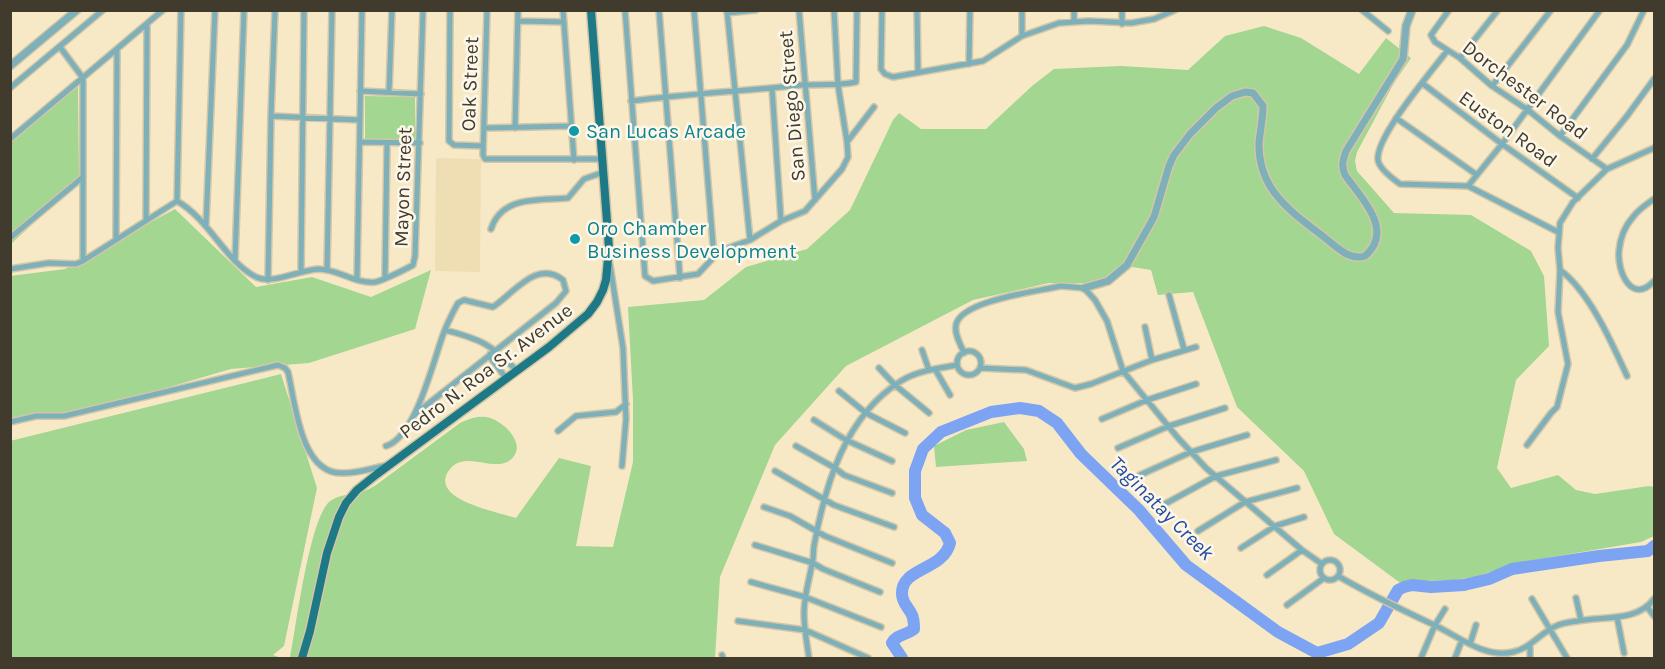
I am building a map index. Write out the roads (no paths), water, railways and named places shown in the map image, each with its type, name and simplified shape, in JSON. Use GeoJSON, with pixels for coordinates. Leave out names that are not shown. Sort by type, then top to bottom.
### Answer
{"type":"FeatureCollection","features":[{"type":"Feature","properties":{"kind":"main road","name":"Pedro N. Roa Sr. Avenue"},"geometry":{"type":"LineString","coordinates":[[302,658],[327,553],[346,502],[389,464],[549,347],[588,314],[603,290],[609,261],[609,228],[591,10]]}},
{"type":"Feature","properties":{"kind":"street"},"geometry":{"type":"LineString","coordinates":[[10,66],[77,10]]}},
{"type":"Feature","properties":{"kind":"street"},"geometry":{"type":"LineString","coordinates":[[10,88],[103,10]]}},
{"type":"Feature","properties":{"kind":"street"},"geometry":{"type":"LineString","coordinates":[[10,139],[163,10]]}},
{"type":"Feature","properties":{"kind":"street"},"geometry":{"type":"LineString","coordinates":[[177,201],[181,10]]}},
{"type":"Feature","properties":{"kind":"street"},"geometry":{"type":"LineString","coordinates":[[206,224],[215,10]]}},
{"type":"Feature","properties":{"kind":"street"},"geometry":{"type":"LineString","coordinates":[[235,260],[244,10]]}},
{"type":"Feature","properties":{"kind":"street"},"geometry":{"type":"LineString","coordinates":[[177,201],[206,224],[235,260],[254,276],[268,280],[275,10]]}},
{"type":"Feature","properties":{"kind":"street"},"geometry":{"type":"LineString","coordinates":[[301,272],[304,10]]}},
{"type":"Feature","properties":{"kind":"street"},"geometry":{"type":"LineString","coordinates":[[327,270],[332,10]]}},
{"type":"Feature","properties":{"kind":"street"},"geometry":{"type":"LineString","coordinates":[[357,280],[362,10]]}},
{"type":"Feature","properties":{"kind":"street"},"geometry":{"type":"LineString","coordinates":[[389,92],[392,10]]}},
{"type":"Feature","properties":{"kind":"street","name":"Mayon Street"},"geometry":{"type":"LineString","coordinates":[[268,280],[301,272],[327,270],[357,280],[378,281],[409,267],[414,261],[423,10]]}},
{"type":"Feature","properties":{"kind":"street"},"geometry":{"type":"LineString","coordinates":[[450,10],[449,141],[454,145],[483,146]]}},
{"type":"Feature","properties":{"kind":"street","name":"Oak Street"},"geometry":{"type":"LineString","coordinates":[[487,10],[483,146],[485,159],[574,160]]}},
{"type":"Feature","properties":{"kind":"street"},"geometry":{"type":"LineString","coordinates":[[515,128],[518,10]]}},
{"type":"Feature","properties":{"kind":"street"},"geometry":{"type":"LineString","coordinates":[[563,10],[574,160],[603,159]]}},
{"type":"Feature","properties":{"kind":"street"},"geometry":{"type":"LineString","coordinates":[[625,10],[630,101],[645,276],[653,281],[698,274],[714,257],[728,248],[750,240],[782,221],[800,214],[842,169],[848,157],[838,85],[834,10]]}},
{"type":"Feature","properties":{"kind":"street"},"geometry":{"type":"LineString","coordinates":[[659,10],[680,278]]}},
{"type":"Feature","properties":{"kind":"street"},"geometry":{"type":"LineString","coordinates":[[694,10],[714,257]]}},
{"type":"Feature","properties":{"kind":"street"},"geometry":{"type":"LineString","coordinates":[[750,240],[727,12],[756,10]]}},
{"type":"Feature","properties":{"kind":"street","name":"San Diego Street"},"geometry":{"type":"LineString","coordinates":[[799,10],[815,200]]}},
{"type":"Feature","properties":{"kind":"street"},"geometry":{"type":"LineString","coordinates":[[630,101],[734,90],[854,83],[857,81],[857,10]]}},
{"type":"Feature","properties":{"kind":"street"},"geometry":{"type":"LineString","coordinates":[[882,10],[881,69],[885,74],[893,77],[988,59],[1022,36],[1036,30],[1074,21],[1122,24],[1142,22],[1173,11]]}},
{"type":"Feature","properties":{"kind":"street"},"geometry":{"type":"LineString","coordinates":[[917,10],[918,72]]}},
{"type":"Feature","properties":{"kind":"street"},"geometry":{"type":"LineString","coordinates":[[969,64],[970,10]]}},
{"type":"Feature","properties":{"kind":"street"},"geometry":{"type":"LineString","coordinates":[[1022,10],[1022,36]]}},
{"type":"Feature","properties":{"kind":"street"},"geometry":{"type":"LineString","coordinates":[[1074,10],[1074,21]]}},
{"type":"Feature","properties":{"kind":"street"},"geometry":{"type":"LineString","coordinates":[[1122,10],[1122,24]]}},
{"type":"Feature","properties":{"kind":"street"},"geometry":{"type":"LineString","coordinates":[[1362,10],[1371,13],[1388,31]]}},
{"type":"Feature","properties":{"kind":"street"},"geometry":{"type":"LineString","coordinates":[[964,353],[956,324],[967,312],[988,302],[1051,288],[1061,286],[1084,288],[1108,280],[1127,265],[1154,217],[1168,166],[1180,146],[1216,108],[1233,96],[1245,92],[1253,93],[1263,106],[1259,144],[1263,167],[1275,196],[1304,222],[1351,257],[1365,256],[1375,244],[1378,231],[1376,222],[1345,175],[1342,169],[1343,160],[1346,151],[1403,59],[1406,26],[1412,10]]}},
{"type":"Feature","properties":{"kind":"street","name":"Dorchester Road"},"geometry":{"type":"LineString","coordinates":[[1449,10],[1432,31],[1432,38],[1447,51],[1461,58],[1492,86],[1607,169]]}},
{"type":"Feature","properties":{"kind":"street"},"geometry":{"type":"LineString","coordinates":[[1461,58],[1498,10]]}},
{"type":"Feature","properties":{"kind":"street"},"geometry":{"type":"LineString","coordinates":[[1492,86],[1551,10]]}},
{"type":"Feature","properties":{"kind":"street"},"geometry":{"type":"LineString","coordinates":[[1468,186],[1528,110],[1599,13],[1590,10]]}},
{"type":"Feature","properties":{"kind":"street"},"geometry":{"type":"LineString","coordinates":[[1560,136],[1627,45],[1644,10]]}},
{"type":"Feature","properties":{"kind":"street"},"geometry":{"type":"LineString","coordinates":[[518,21],[564,21]]}},
{"type":"Feature","properties":{"kind":"street"},"geometry":{"type":"LineString","coordinates":[[146,221],[147,24]]}},
{"type":"Feature","properties":{"kind":"street"},"geometry":{"type":"LineString","coordinates":[[60,47],[83,78],[83,261]]}},
{"type":"Feature","properties":{"kind":"street"},"geometry":{"type":"LineString","coordinates":[[116,238],[117,50]]}},
{"type":"Feature","properties":{"kind":"street"},"geometry":{"type":"LineString","coordinates":[[1447,51],[1386,134],[1378,160],[1379,165],[1396,181],[1406,185],[1468,186],[1558,232]]}},
{"type":"Feature","properties":{"kind":"street"},"geometry":{"type":"LineString","coordinates":[[1592,159],[1628,116],[1654,79]]}},
{"type":"Feature","properties":{"kind":"street","name":"Euston Road"},"geometry":{"type":"LineString","coordinates":[[1422,83],[1578,198]]}},
{"type":"Feature","properties":{"kind":"street"},"geometry":{"type":"LineString","coordinates":[[772,88],[782,221]]}},
{"type":"Feature","properties":{"kind":"street"},"geometry":{"type":"LineString","coordinates":[[360,91],[421,94]]}},
{"type":"Feature","properties":{"kind":"street"},"geometry":{"type":"LineString","coordinates":[[847,142],[874,107]]}},
{"type":"Feature","properties":{"kind":"street"},"geometry":{"type":"LineString","coordinates":[[271,116],[359,120]]}},
{"type":"Feature","properties":{"kind":"street"},"geometry":{"type":"LineString","coordinates":[[1396,118],[1477,175]]}},
{"type":"Feature","properties":{"kind":"street"},"geometry":{"type":"LineString","coordinates":[[484,128],[571,126]]}},
{"type":"Feature","properties":{"kind":"street"},"geometry":{"type":"LineString","coordinates":[[360,142],[420,143]]}},
{"type":"Feature","properties":{"kind":"street"},"geometry":{"type":"LineString","coordinates":[[385,277],[387,143]]}},
{"type":"Feature","properties":{"kind":"street"},"geometry":{"type":"LineString","coordinates":[[1527,445],[1557,407],[1568,364],[1558,312],[1560,222],[1578,198],[1607,169],[1654,148]]}},
{"type":"Feature","properties":{"kind":"street"},"geometry":{"type":"LineString","coordinates":[[491,229],[501,212],[524,201],[568,198],[584,179],[604,172]]}},
{"type":"Feature","properties":{"kind":"street"},"geometry":{"type":"LineString","coordinates":[[10,238],[83,177]]}},
{"type":"Feature","properties":{"kind":"street"},"geometry":{"type":"LineString","coordinates":[[1654,199],[1633,216],[1621,240],[1619,253],[1620,267],[1629,286],[1636,289],[1645,288],[1654,281]]}},
{"type":"Feature","properties":{"kind":"street"},"geometry":{"type":"LineString","coordinates":[[10,269],[49,262],[76,264],[177,201]]}},
{"type":"Feature","properties":{"kind":"street"},"geometry":{"type":"LineString","coordinates":[[609,261],[623,348],[626,419],[622,466]]}},
{"type":"Feature","properties":{"kind":"street"},"geometry":{"type":"LineString","coordinates":[[1560,270],[1571,278],[1582,291],[1627,376]]}},
{"type":"Feature","properties":{"kind":"street"},"geometry":{"type":"LineString","coordinates":[[386,446],[396,441],[414,415],[445,330],[458,303],[461,301],[493,307],[535,274],[549,273],[557,276],[566,284],[564,295],[498,351],[414,415]]}},
{"type":"Feature","properties":{"kind":"street"},"geometry":{"type":"LineString","coordinates":[[1084,288],[1095,300],[1107,321],[1123,371],[1191,452],[1245,502],[1322,564]]}},
{"type":"Feature","properties":{"kind":"street"},"geometry":{"type":"LineString","coordinates":[[1169,295],[1184,350]]}},
{"type":"Feature","properties":{"kind":"street"},"geometry":{"type":"LineString","coordinates":[[1145,327],[1152,360]]}},
{"type":"Feature","properties":{"kind":"street"},"geometry":{"type":"LineString","coordinates":[[445,330],[470,337],[498,351],[516,370]]}},
{"type":"Feature","properties":{"kind":"street"},"geometry":{"type":"LineString","coordinates":[[490,347],[490,357],[506,378]]}},
{"type":"Feature","properties":{"kind":"street"},"geometry":{"type":"LineString","coordinates":[[980,368],[1026,370],[1075,388],[1152,360],[1196,347]]}},
{"type":"Feature","properties":{"kind":"street"},"geometry":{"type":"LineString","coordinates":[[922,351],[950,395]]}},
{"type":"Feature","properties":{"kind":"street"},"geometry":{"type":"LineString","coordinates":[[970,352],[978,356],[980,368],[975,374],[966,375],[959,369],[957,365],[959,358],[964,353],[970,352]]}},
{"type":"Feature","properties":{"kind":"street"},"geometry":{"type":"LineString","coordinates":[[10,422],[36,416],[64,416],[278,365],[283,366],[288,372],[304,444],[313,458],[327,469],[341,474],[389,464]]}},
{"type":"Feature","properties":{"kind":"street"},"geometry":{"type":"LineString","coordinates":[[809,658],[805,630],[805,597],[826,500],[846,440],[866,413],[895,385],[909,377],[957,365]]}},
{"type":"Feature","properties":{"kind":"street"},"geometry":{"type":"LineString","coordinates":[[879,368],[895,385],[929,413]]}},
{"type":"Feature","properties":{"kind":"street"},"geometry":{"type":"LineString","coordinates":[[1102,419],[1147,400],[1196,384]]}},
{"type":"Feature","properties":{"kind":"street"},"geometry":{"type":"LineString","coordinates":[[839,391],[866,413],[904,433]]}},
{"type":"Feature","properties":{"kind":"street"},"geometry":{"type":"LineString","coordinates":[[558,431],[576,416],[616,412],[626,404]]}},
{"type":"Feature","properties":{"kind":"street"},"geometry":{"type":"LineString","coordinates":[[1118,448],[1169,426],[1225,408]]}},
{"type":"Feature","properties":{"kind":"street"},"geometry":{"type":"LineString","coordinates":[[814,420],[846,440],[892,461]]}},
{"type":"Feature","properties":{"kind":"street"},"geometry":{"type":"LineString","coordinates":[[1140,475],[1191,452],[1247,435]]}},
{"type":"Feature","properties":{"kind":"street"},"geometry":{"type":"LineString","coordinates":[[796,446],[844,475],[892,493]]}},
{"type":"Feature","properties":{"kind":"street"},"geometry":{"type":"LineString","coordinates":[[1163,505],[1216,476],[1276,460]]}},
{"type":"Feature","properties":{"kind":"street"},"geometry":{"type":"LineString","coordinates":[[775,471],[834,505],[894,527]]}},
{"type":"Feature","properties":{"kind":"street"},"geometry":{"type":"LineString","coordinates":[[1198,531],[1245,502],[1297,488]]}},
{"type":"Feature","properties":{"kind":"street"},"geometry":{"type":"LineString","coordinates":[[764,507],[790,516],[825,536],[892,563]]}},
{"type":"Feature","properties":{"kind":"street"},"geometry":{"type":"LineString","coordinates":[[1241,548],[1275,526],[1304,517]]}},
{"type":"Feature","properties":{"kind":"street"},"geometry":{"type":"LineString","coordinates":[[755,545],[813,563],[880,592]]}},
{"type":"Feature","properties":{"kind":"street"},"geometry":{"type":"LineString","coordinates":[[1267,575],[1302,550]]}},
{"type":"Feature","properties":{"kind":"street"},"geometry":{"type":"LineString","coordinates":[[1287,605],[1324,578],[1333,580],[1338,576],[1341,570],[1336,561],[1327,560],[1322,564],[1320,570],[1324,578]]}},
{"type":"Feature","properties":{"kind":"street"},"geometry":{"type":"LineString","coordinates":[[1338,576],[1378,599],[1435,625],[1492,656],[1530,645],[1558,625],[1636,614],[1648,608],[1654,599]]}},
{"type":"Feature","properties":{"kind":"street"},"geometry":{"type":"LineString","coordinates":[[751,582],[805,597],[881,627]]}},
{"type":"Feature","properties":{"kind":"street"},"geometry":{"type":"LineString","coordinates":[[1576,598],[1581,620]]}},
{"type":"Feature","properties":{"kind":"street"},"geometry":{"type":"LineString","coordinates":[[1533,599],[1567,658]]}},
{"type":"Feature","properties":{"kind":"street"},"geometry":{"type":"LineString","coordinates":[[1648,608],[1654,616]]}},
{"type":"Feature","properties":{"kind":"street"},"geometry":{"type":"LineString","coordinates":[[1421,658],[1435,625],[1445,609]]}},
{"type":"Feature","properties":{"kind":"street"},"geometry":{"type":"LineString","coordinates":[[1617,617],[1624,653]]}},
{"type":"Feature","properties":{"kind":"street"},"geometry":{"type":"LineString","coordinates":[[738,621],[805,630],[868,658]]}},
{"type":"Feature","properties":{"kind":"street"},"geometry":{"type":"LineString","coordinates":[[1470,644],[1476,626]]}},
{"type":"Feature","properties":{"kind":"street"},"geometry":{"type":"LineString","coordinates":[[1455,658],[1462,640]]}},
{"type":"Feature","properties":{"kind":"street"},"geometry":{"type":"LineString","coordinates":[[1530,645],[1530,658]]}},
{"type":"Feature","properties":{"kind":"waterway","name":"Taginatay Creek"},"geometry":{"type":"LineString","coordinates":[[902,658],[892,643],[914,629],[913,617],[902,597],[903,585],[915,573],[939,559],[946,552],[950,543],[945,533],[922,515],[915,498],[915,471],[923,449],[941,432],[991,412],[1020,408],[1039,411],[1057,423],[1081,454],[1139,510],[1186,565],[1278,632],[1317,653],[1348,644],[1379,623],[1398,590],[1404,587],[1464,585],[1489,579],[1512,569],[1648,551],[1654,546]]}},
{"type":"Feature","properties":{"kind":"place","name":"San Lucas Arcade"},"geometry":{"type":"Point","coordinates":[574,131]}},
{"type":"Feature","properties":{"kind":"place","name":"Oro Chamber Business Development"},"geometry":{"type":"Point","coordinates":[575,239]}}]}
